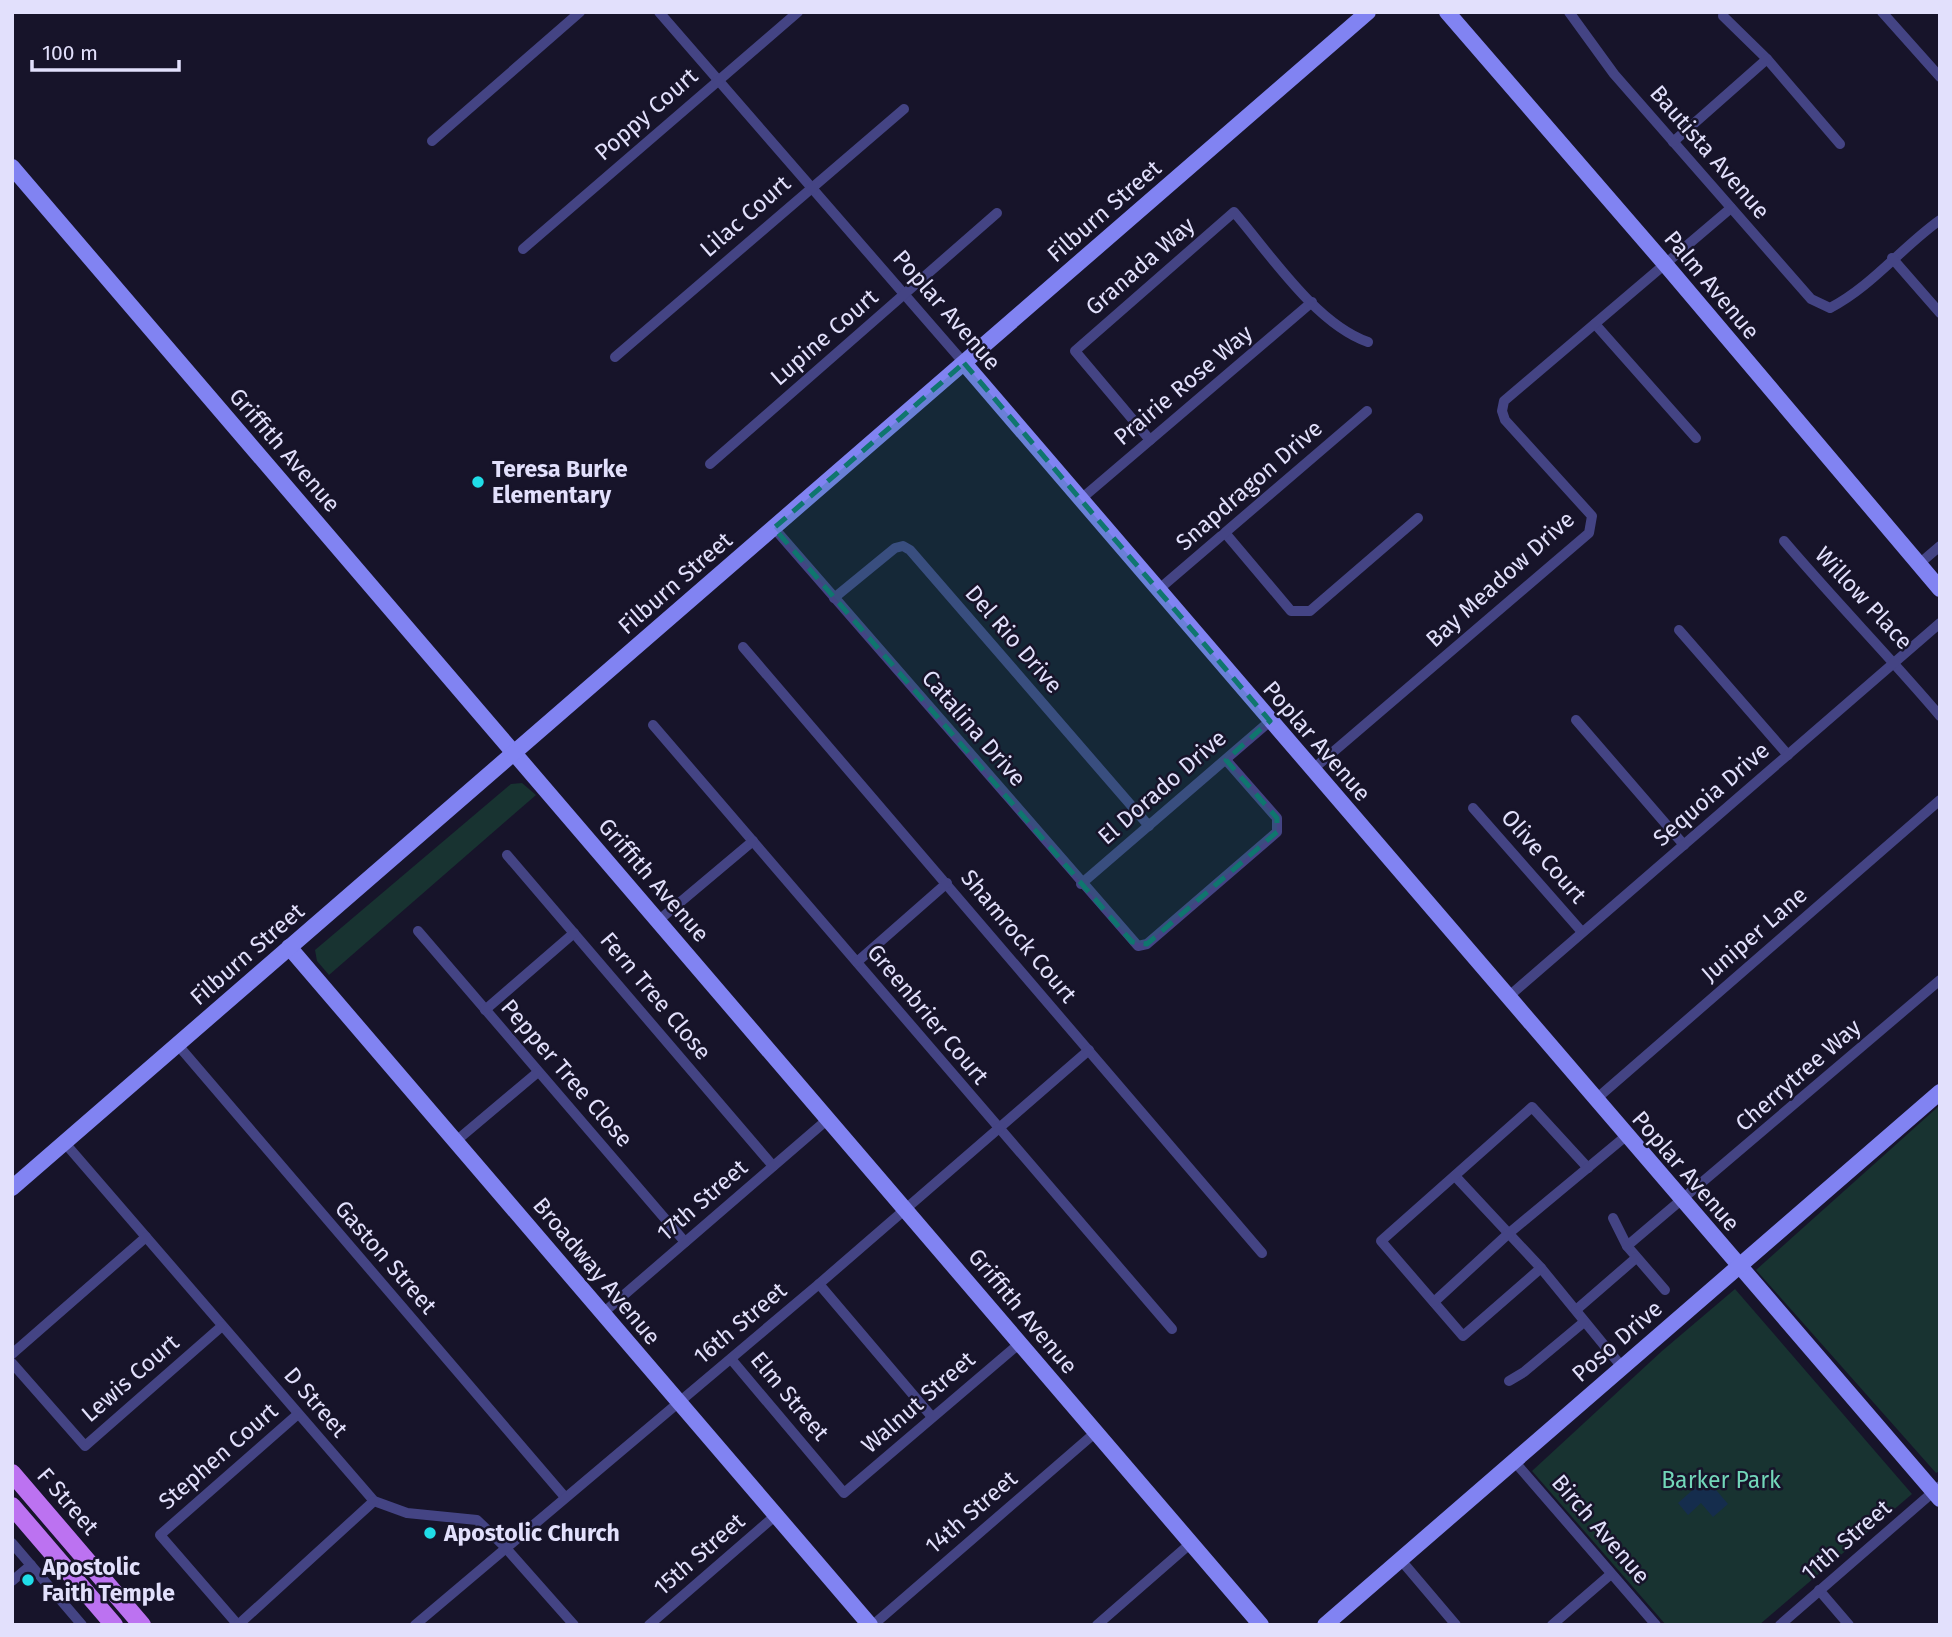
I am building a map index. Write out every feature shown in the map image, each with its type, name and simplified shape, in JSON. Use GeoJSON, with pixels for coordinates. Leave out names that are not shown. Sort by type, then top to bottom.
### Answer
{"type":"FeatureCollection","features":[{"type":"Feature","properties":{"kind":"main road","name":"F Street"},"geometry":{"type":"LineString","coordinates":[[12,1473],[142,1625]]}},
{"type":"Feature","properties":{"kind":"main road","name":"F Street"},"geometry":{"type":"LineString","coordinates":[[12,1506],[114,1625]]}},
{"type":"Feature","properties":{"kind":"street"},"geometry":{"type":"LineString","coordinates":[[432,141],[580,12]]}},
{"type":"Feature","properties":{"kind":"street","name":"Poplar Avenue"},"geometry":{"type":"LineString","coordinates":[[659,12],[964,363],[1626,1136],[1938,1493]]}},
{"type":"Feature","properties":{"kind":"street","name":"Poppy Court"},"geometry":{"type":"LineString","coordinates":[[523,249],[797,12]]}},
{"type":"Feature","properties":{"kind":"street","name":"Filburn Street"},"geometry":{"type":"LineString","coordinates":[[12,1188],[1368,12]]}},
{"type":"Feature","properties":{"kind":"street","name":"Palm Avenue"},"geometry":{"type":"LineString","coordinates":[[1447,12],[1940,589]]}},
{"type":"Feature","properties":{"kind":"street","name":"Bautista Avenue"},"geometry":{"type":"LineString","coordinates":[[1569,12],[1599,56],[1811,299],[1830,307],[1846,299],[1892,258]]}},
{"type":"Feature","properties":{"kind":"street"},"geometry":{"type":"LineString","coordinates":[[1882,12],[1940,76]]}},
{"type":"Feature","properties":{"kind":"street"},"geometry":{"type":"LineString","coordinates":[[1723,16],[1768,59],[1840,144]]}},
{"type":"Feature","properties":{"kind":"street"},"geometry":{"type":"LineString","coordinates":[[1673,142],[1768,59]]}},
{"type":"Feature","properties":{"kind":"street","name":"Lilac Court"},"geometry":{"type":"LineString","coordinates":[[615,357],[904,109]]}},
{"type":"Feature","properties":{"kind":"street","name":"Griffith Avenue"},"geometry":{"type":"LineString","coordinates":[[12,167],[907,1208],[1261,1625]]}},
{"type":"Feature","properties":{"kind":"street","name":"Bay Meadow Drive"},"geometry":{"type":"LineString","coordinates":[[1312,770],[1589,533],[1592,516],[1505,421],[1502,411],[1504,401],[1731,208]]}},
{"type":"Feature","properties":{"kind":"street","name":"Granada Way"},"geometry":{"type":"LineString","coordinates":[[1150,440],[1074,351],[1234,212],[1312,302]]}},
{"type":"Feature","properties":{"kind":"street","name":"Lupine Court"},"geometry":{"type":"LineString","coordinates":[[710,464],[997,214]]}},
{"type":"Feature","properties":{"kind":"street"},"geometry":{"type":"LineString","coordinates":[[1937,311],[1892,258],[1940,220]]}},
{"type":"Feature","properties":{"kind":"street"},"geometry":{"type":"LineString","coordinates":[[1312,302],[1349,335],[1368,342]]}},
{"type":"Feature","properties":{"kind":"street","name":"Prairie Rose Way"},"geometry":{"type":"LineString","coordinates":[[1081,499],[1312,302]]}},
{"type":"Feature","properties":{"kind":"street"},"geometry":{"type":"LineString","coordinates":[[1595,324],[1696,438]]}},
{"type":"Feature","properties":{"kind":"street","name":"Snapdragon Drive"},"geometry":{"type":"LineString","coordinates":[[1158,590],[1367,411]]}},
{"type":"Feature","properties":{"kind":"street"},"geometry":{"type":"LineString","coordinates":[[1226,534],[1291,611],[1301,612],[1310,611],[1418,518]]}},
{"type":"Feature","properties":{"kind":"street","name":"Catalina Drive"},"geometry":{"type":"LineString","coordinates":[[774,528],[1138,946],[1147,944],[1277,832],[1278,818],[1226,760]]}},
{"type":"Feature","properties":{"kind":"street","name":"Willow Place"},"geometry":{"type":"LineString","coordinates":[[1784,541],[1849,618],[1871,635],[1940,716]]}},
{"type":"Feature","properties":{"kind":"street","name":"Del Rio Drive"},"geometry":{"type":"LineString","coordinates":[[834,598],[895,548],[903,546],[910,550],[1149,826]]}},
{"type":"Feature","properties":{"kind":"street"},"geometry":{"type":"LineString","coordinates":[[1919,564],[1940,546]]}},
{"type":"Feature","properties":{"kind":"street","name":"Sequoia Drive"},"geometry":{"type":"LineString","coordinates":[[1508,997],[1940,623]]}},
{"type":"Feature","properties":{"kind":"street"},"geometry":{"type":"LineString","coordinates":[[1679,630],[1788,755]]}},
{"type":"Feature","properties":{"kind":"street","name":"Shamrock Court"},"geometry":{"type":"LineString","coordinates":[[743,647],[1262,1253]]}},
{"type":"Feature","properties":{"kind":"street"},"geometry":{"type":"LineString","coordinates":[[1576,720],[1684,845]]}},
{"type":"Feature","properties":{"kind":"street","name":"El Dorado Drive"},"geometry":{"type":"LineString","coordinates":[[1082,884],[1270,721]]}},
{"type":"Feature","properties":{"kind":"street","name":"Greenbrier Court"},"geometry":{"type":"LineString","coordinates":[[653,725],[1172,1329]]}},
{"type":"Feature","properties":{"kind":"street","name":"Juniper Lane"},"geometry":{"type":"LineString","coordinates":[[1595,1100],[1940,800]]}},
{"type":"Feature","properties":{"kind":"street","name":"Olive Court"},"geometry":{"type":"LineString","coordinates":[[1473,808],[1582,932]]}},
{"type":"Feature","properties":{"kind":"street"},"geometry":{"type":"LineString","coordinates":[[659,920],[753,841]]}},
{"type":"Feature","properties":{"kind":"street","name":"Fern Tree Close"},"geometry":{"type":"LineString","coordinates":[[507,855],[773,1166]]}},
{"type":"Feature","properties":{"kind":"street"},"geometry":{"type":"LineString","coordinates":[[857,962],[947,883]]}},
{"type":"Feature","properties":{"kind":"street","name":"Pepper Tree Close"},"geometry":{"type":"LineString","coordinates":[[418,931],[685,1242]]}},
{"type":"Feature","properties":{"kind":"street"},"geometry":{"type":"LineString","coordinates":[[485,1010],[574,933]]}},
{"type":"Feature","properties":{"kind":"street","name":"Broadway Avenue"},"geometry":{"type":"LineString","coordinates":[[289,947],[872,1625]]}},
{"type":"Feature","properties":{"kind":"street","name":"Cherrytree Way"},"geometry":{"type":"LineString","coordinates":[[1627,1246],[1683,1202],[1940,980]]}},
{"type":"Feature","properties":{"kind":"street","name":"Gaston Street"},"geometry":{"type":"LineString","coordinates":[[177,1044],[564,1496]]}},
{"type":"Feature","properties":{"kind":"street","name":"16th Street"},"geometry":{"type":"LineString","coordinates":[[415,1625],[564,1496],[819,1284],[1089,1050]]}},
{"type":"Feature","properties":{"kind":"street"},"geometry":{"type":"LineString","coordinates":[[456,1141],[538,1072]]}},
{"type":"Feature","properties":{"kind":"street","name":"Poso Drive"},"geometry":{"type":"LineString","coordinates":[[1325,1625],[1940,1092]]}},
{"type":"Feature","properties":{"kind":"street"},"geometry":{"type":"LineString","coordinates":[[1541,1268],[1463,1336],[1381,1241],[1532,1107],[1588,1168]]}},
{"type":"Feature","properties":{"kind":"street","name":"17th Street"},"geometry":{"type":"LineString","coordinates":[[603,1313],[828,1119]]}},
{"type":"Feature","properties":{"kind":"street"},"geometry":{"type":"LineString","coordinates":[[1434,1301],[1508,1234],[1626,1136]]}},
{"type":"Feature","properties":{"kind":"street","name":"D Street"},"geometry":{"type":"LineString","coordinates":[[64,1142],[374,1501],[407,1513],[477,1520],[505,1547],[574,1625]]}},
{"type":"Feature","properties":{"kind":"street"},"geometry":{"type":"LineString","coordinates":[[1455,1176],[1541,1268],[1622,1367]]}},
{"type":"Feature","properties":{"kind":"street"},"geometry":{"type":"LineString","coordinates":[[1613,1218],[1627,1246],[1665,1290]]}},
{"type":"Feature","properties":{"kind":"street"},"geometry":{"type":"LineString","coordinates":[[12,1354],[146,1237]]}},
{"type":"Feature","properties":{"kind":"street"},"geometry":{"type":"LineString","coordinates":[[1576,1310],[1636,1258]]}},
{"type":"Feature","properties":{"kind":"street"},"geometry":{"type":"LineString","coordinates":[[819,1284],[932,1418]]}},
{"type":"Feature","properties":{"kind":"street"},"geometry":{"type":"LineString","coordinates":[[1509,1381],[1584,1322]]}},
{"type":"Feature","properties":{"kind":"street","name":"Lewis Court"},"geometry":{"type":"LineString","coordinates":[[12,1363],[85,1446],[222,1326]]}},
{"type":"Feature","properties":{"kind":"street","name":"Walnut Street"},"geometry":{"type":"LineString","coordinates":[[845,1493],[1020,1343]]}},
{"type":"Feature","properties":{"kind":"street","name":"Elm Street"},"geometry":{"type":"LineString","coordinates":[[731,1359],[845,1493]]}},
{"type":"Feature","properties":{"kind":"street","name":"Stephen Court"},"geometry":{"type":"LineString","coordinates":[[298,1414],[160,1535],[238,1625],[374,1501]]}},
{"type":"Feature","properties":{"kind":"street","name":"14th Street"},"geometry":{"type":"LineString","coordinates":[[872,1625],[1096,1432]]}},
{"type":"Feature","properties":{"kind":"street","name":"Birch Avenue"},"geometry":{"type":"LineString","coordinates":[[1514,1461],[1656,1625]]}},
{"type":"Feature","properties":{"kind":"street","name":"11th Street"},"geometry":{"type":"LineString","coordinates":[[1780,1625],[1938,1493]]}},
{"type":"Feature","properties":{"kind":"street","name":"15th Street"},"geometry":{"type":"LineString","coordinates":[[649,1625],[776,1515]]}},
{"type":"Feature","properties":{"kind":"street"},"geometry":{"type":"LineString","coordinates":[[12,1543],[82,1625]]}},
{"type":"Feature","properties":{"kind":"street"},"geometry":{"type":"LineString","coordinates":[[1097,1625],[1192,1543]]}},
{"type":"Feature","properties":{"kind":"street"},"geometry":{"type":"LineString","coordinates":[[1400,1559],[1456,1625]]}},
{"type":"Feature","properties":{"kind":"street"},"geometry":{"type":"LineString","coordinates":[[12,1581],[31,1565]]}},
{"type":"Feature","properties":{"kind":"street"},"geometry":{"type":"LineString","coordinates":[[1552,1625],[1611,1574]]}},
{"type":"Feature","properties":{"kind":"street"},"geometry":{"type":"LineString","coordinates":[[1819,1590],[1849,1625]]}},
{"type":"Feature","properties":{"kind":"highlighted area"},"geometry":{"type":"Polygon","coordinates":[[[964,363],[1270,721],[1226,760],[1277,818],[1277,832],[1147,944],[1132,942],[774,528],[964,363]]]}},
{"type":"Feature","properties":{"kind":"green space"},"geometry":{"type":"Polygon","coordinates":[[[522,783],[536,795],[329,975],[317,961],[315,950],[511,784],[522,783]]]}},
{"type":"Feature","properties":{"kind":"green space"},"geometry":{"type":"Polygon","coordinates":[[[1940,1105],[1940,1471],[1936,1473],[1756,1270],[1940,1105]]]}},
{"type":"Feature","properties":{"kind":"green space","name":"Barker Park"},"geometry":{"type":"Polygon","coordinates":[[[1735,1289],[1912,1494],[1759,1625],[1666,1625],[1532,1471],[1662,1351],[1735,1289]]]}},
{"type":"Feature","properties":{"kind":"water"},"geometry":{"type":"Polygon","coordinates":[[[1706,1478],[1728,1504],[1713,1517],[1701,1503],[1688,1515],[1678,1503],[1706,1478]]]}},
{"type":"Feature","properties":{"kind":"place","name":"Teresa Burke Elementary"},"geometry":{"type":"Point","coordinates":[478,482]}},
{"type":"Feature","properties":{"kind":"place","name":"Apostolic Church"},"geometry":{"type":"Point","coordinates":[430,1533]}},
{"type":"Feature","properties":{"kind":"place","name":"Apostolic Faith Temple"},"geometry":{"type":"Point","coordinates":[28,1580]}}]}
